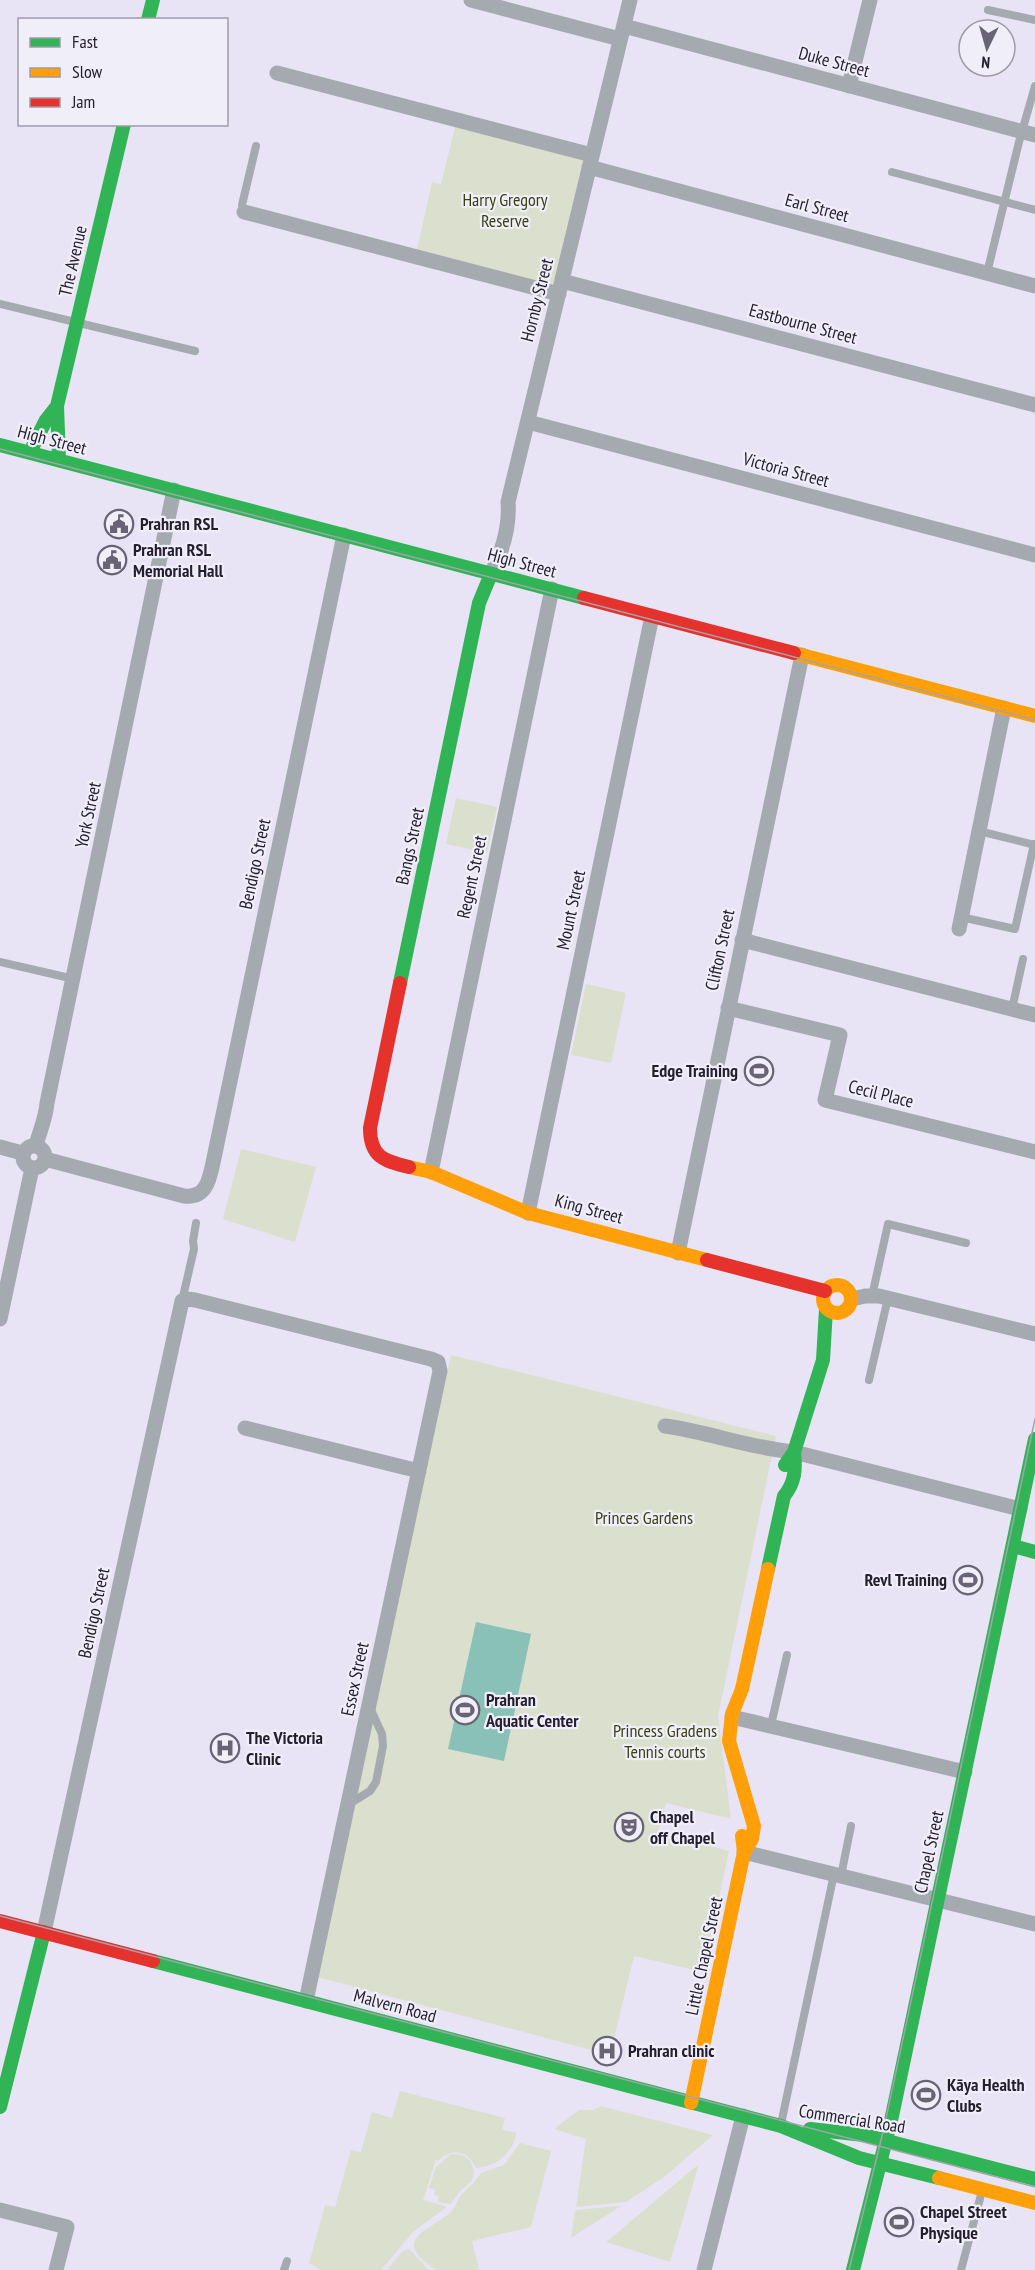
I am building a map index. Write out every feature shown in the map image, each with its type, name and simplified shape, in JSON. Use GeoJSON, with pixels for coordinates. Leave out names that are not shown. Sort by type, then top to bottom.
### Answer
{"type":"FeatureCollection","features":[{"type":"Feature","properties":{"kind":"street"},"geometry":{"type":"LineString","coordinates":[[148,18],[153,0]]}},
{"type":"Feature","properties":{"kind":"street","name":"Duke Street"},"geometry":{"type":"LineString","coordinates":[[471,0],[622,32],[849,86],[1029,134]]}},
{"type":"Feature","properties":{"kind":"street","name":"Hornby Street"},"geometry":{"type":"LineString","coordinates":[[491,574],[500,557],[509,518],[508,502],[630,0]]}},
{"type":"Feature","properties":{"kind":"street"},"geometry":{"type":"LineString","coordinates":[[849,86],[870,0]]}},
{"type":"Feature","properties":{"kind":"street","name":"Earl Street"},"geometry":{"type":"LineString","coordinates":[[277,74],[1035,286]]}},
{"type":"Feature","properties":{"kind":"street","name":"The Avenue"},"geometry":{"type":"LineString","coordinates":[[59,460],[57,406],[124,126]]}},
{"type":"Feature","properties":{"kind":"street","name":"Eastbourne Street"},"geometry":{"type":"LineString","coordinates":[[244,212],[560,287],[1035,405]]}},
{"type":"Feature","properties":{"kind":"street","name":"The Avenue"},"geometry":{"type":"LineString","coordinates":[[30,452],[46,420],[57,406]]}},
{"type":"Feature","properties":{"kind":"street","name":"Victoria Street"},"geometry":{"type":"LineString","coordinates":[[528,422],[1035,555]]}},
{"type":"Feature","properties":{"kind":"street","name":"High Street"},"geometry":{"type":"LineString","coordinates":[[0,445],[1035,716]]}},
{"type":"Feature","properties":{"kind":"street","name":"York Street"},"geometry":{"type":"LineString","coordinates":[[36,1145],[41,1126],[46,1119],[47,1103],[174,490]]}},
{"type":"Feature","properties":{"kind":"street","name":"Bendigo Street"},"geometry":{"type":"LineString","coordinates":[[45,1160],[184,1196],[196,1196],[205,1189],[214,1158],[344,535]]}},
{"type":"Feature","properties":{"kind":"street","name":"Bangs Street"},"geometry":{"type":"LineString","coordinates":[[370,1128],[479,603],[491,574]]}},
{"type":"Feature","properties":{"kind":"street","name":"Regent Street"},"geometry":{"type":"LineString","coordinates":[[431,1172],[552,590]]}},
{"type":"Feature","properties":{"kind":"street","name":"Mount Street"},"geometry":{"type":"LineString","coordinates":[[528,1213],[652,616]]}},
{"type":"Feature","properties":{"kind":"street","name":"Clifton Street"},"geometry":{"type":"LineString","coordinates":[[678,1253],[802,655]]}},
{"type":"Feature","properties":{"kind":"street"},"geometry":{"type":"LineString","coordinates":[[960,923],[1004,708]]}},
{"type":"Feature","properties":{"kind":"street"},"geometry":{"type":"LineString","coordinates":[[742,940],[1035,1015]]}},
{"type":"Feature","properties":{"kind":"street","name":"Cecil Place"},"geometry":{"type":"LineString","coordinates":[[728,1008],[840,1035],[825,1100],[1035,1152]]}},
{"type":"Feature","properties":{"kind":"street","name":"King Street"},"geometry":{"type":"LineString","coordinates":[[370,1128],[370,1140],[379,1157],[389,1162],[431,1172],[528,1213],[825,1291]]}},
{"type":"Feature","properties":{"kind":"street"},"geometry":{"type":"LineString","coordinates":[[36,1145],[45,1153],[45,1160],[42,1165],[32,1168],[26,1165],[22,1153],[30,1146],[36,1145]]}},
{"type":"Feature","properties":{"kind":"street"},"geometry":{"type":"LineString","coordinates":[[0,1147],[22,1153]]}},
{"type":"Feature","properties":{"kind":"street"},"geometry":{"type":"LineString","coordinates":[[0,1319],[32,1168]]}},
{"type":"Feature","properties":{"kind":"street"},"geometry":{"type":"LineString","coordinates":[[845,1326],[851,1303],[849,1291],[842,1286],[833,1286],[825,1291],[823,1300],[826,1309],[838,1314],[851,1303],[872,1296],[906,1302],[1035,1334]]}},
{"type":"Feature","properties":{"kind":"street","name":"Essex Street"},"geometry":{"type":"LineString","coordinates":[[182,1301],[195,1300],[431,1359],[440,1365],[306,2001]]}},
{"type":"Feature","properties":{"kind":"street","name":"Bendigo Street"},"geometry":{"type":"LineString","coordinates":[[44,1932],[182,1301]]}},
{"type":"Feature","properties":{"kind":"street","name":"Little Chapel Street"},"geometry":{"type":"LineString","coordinates":[[691,2103],[744,1852],[752,1839],[754,1826],[729,1741],[737,1718],[735,1700],[742,1689],[784,1496],[781,1485],[785,1465],[794,1452],[823,1360],[823,1343],[827,1324],[826,1309]]}},
{"type":"Feature","properties":{"kind":"street","name":"Little Chapel Street"},"geometry":{"type":"LineString","coordinates":[[823,1360],[838,1339]]}},
{"type":"Feature","properties":{"kind":"street"},"geometry":{"type":"LineString","coordinates":[[665,1426],[684,1428],[773,1450],[794,1452],[1020,1509]]}},
{"type":"Feature","properties":{"kind":"street"},"geometry":{"type":"LineString","coordinates":[[245,1428],[419,1472]]}},
{"type":"Feature","properties":{"kind":"street","name":"Chapel Street"},"geometry":{"type":"LineString","coordinates":[[853,2270],[885,2141],[1035,1440]]}},
{"type":"Feature","properties":{"kind":"street"},"geometry":{"type":"LineString","coordinates":[[1013,1546],[1035,1552]]}},
{"type":"Feature","properties":{"kind":"street"},"geometry":{"type":"LineString","coordinates":[[737,1718],[965,1772]]}},
{"type":"Feature","properties":{"kind":"street"},"geometry":{"type":"LineString","coordinates":[[744,1852],[1035,1924]]}},
{"type":"Feature","properties":{"kind":"street","name":"Malvern Road"},"geometry":{"type":"LineString","coordinates":[[0,1921],[781,2126]]}},
{"type":"Feature","properties":{"kind":"street"},"geometry":{"type":"LineString","coordinates":[[0,2107],[44,1932]]}},
{"type":"Feature","properties":{"kind":"street"},"geometry":{"type":"LineString","coordinates":[[705,2270],[743,2116]]}},
{"type":"Feature","properties":{"kind":"street","name":"Commercial Road"},"geometry":{"type":"LineString","coordinates":[[781,2126],[864,2135],[1035,2179]]}},
{"type":"Feature","properties":{"kind":"street","name":"Commercial Road"},"geometry":{"type":"LineString","coordinates":[[781,2126],[859,2158],[1035,2203]]}},
{"type":"Feature","properties":{"kind":"street"},"geometry":{"type":"LineString","coordinates":[[0,2210],[67,2228],[56,2270]]}},
{"type":"Feature","properties":{"kind":"lane"},"geometry":{"type":"LineString","coordinates":[[988,9],[1035,20]]}},
{"type":"Feature","properties":{"kind":"lane"},"geometry":{"type":"LineString","coordinates":[[987,273],[1004,202],[1029,134],[1035,86]]}},
{"type":"Feature","properties":{"kind":"lane"},"geometry":{"type":"LineString","coordinates":[[244,212],[242,205],[256,146]]}},
{"type":"Feature","properties":{"kind":"lane"},"geometry":{"type":"LineString","coordinates":[[892,172],[1035,210]]}},
{"type":"Feature","properties":{"kind":"lane"},"geometry":{"type":"LineString","coordinates":[[0,304],[195,351]]}},
{"type":"Feature","properties":{"kind":"lane"},"geometry":{"type":"LineString","coordinates":[[960,923],[1015,929],[1035,845],[979,831]]}},
{"type":"Feature","properties":{"kind":"lane"},"geometry":{"type":"LineString","coordinates":[[1012,1009],[1023,958]]}},
{"type":"Feature","properties":{"kind":"lane"},"geometry":{"type":"LineString","coordinates":[[0,962],[74,979]]}},
{"type":"Feature","properties":{"kind":"lane"},"geometry":{"type":"LineString","coordinates":[[182,1301],[194,1249],[196,1223]]}},
{"type":"Feature","properties":{"kind":"lane"},"geometry":{"type":"LineString","coordinates":[[872,1296],[888,1224],[966,1243]]}},
{"type":"Feature","properties":{"kind":"lane"},"geometry":{"type":"LineString","coordinates":[[869,1380],[888,1298]]}},
{"type":"Feature","properties":{"kind":"lane"},"geometry":{"type":"LineString","coordinates":[[771,1725],[787,1655]]}},
{"type":"Feature","properties":{"kind":"lane"},"geometry":{"type":"LineString","coordinates":[[348,1805],[370,1791],[376,1782],[383,1746],[382,1734],[369,1706]]}},
{"type":"Feature","properties":{"kind":"lane"},"geometry":{"type":"LineString","coordinates":[[781,2126],[837,1875],[851,1826]]}},
{"type":"Feature","properties":{"kind":"lane"},"geometry":{"type":"LineString","coordinates":[[961,2270],[982,2190]]}},
{"type":"Feature","properties":{"kind":"lane"},"geometry":{"type":"LineString","coordinates":[[284,2270],[287,2261]]}},
{"type":"Feature","properties":{"kind":"green space","name":"Harry Gregory Reserve"},"geometry":{"type":"Polygon","coordinates":[[[457,119],[591,153],[555,295],[415,259],[432,182],[441,184],[457,119]]]}},
{"type":"Feature","properties":{"kind":"green space"},"geometry":{"type":"Polygon","coordinates":[[[456,798],[497,807],[487,853],[446,844],[456,798]]]}},
{"type":"Feature","properties":{"kind":"green space"},"geometry":{"type":"Polygon","coordinates":[[[586,984],[626,993],[611,1063],[571,1055],[586,984]]]}},
{"type":"Feature","properties":{"kind":"green space"},"geometry":{"type":"Polygon","coordinates":[[[241,1149],[316,1167],[295,1242],[223,1219],[241,1149]]]}},
{"type":"Feature","properties":{"kind":"green space","name":"Princes Gardens"},"geometry":{"type":"Polygon","coordinates":[[[451,1355],[776,1436],[718,1716],[731,1819],[666,1803],[658,1832],[729,1851],[703,1972],[634,1956],[610,2055],[317,1977],[451,1355]]]}},
{"type":"Feature","properties":{"kind":"green space"},"geometry":{"type":"Polygon","coordinates":[[[400,2091],[505,2118],[502,2130],[517,2133],[503,2158],[491,2165],[476,2168],[469,2157],[459,2152],[449,2154],[438,2161],[436,2159],[423,2200],[447,2207],[414,2231],[381,2270],[321,2270],[309,2263],[325,2205],[335,2207],[351,2150],[361,2152],[372,2112],[392,2118],[400,2091]]]}},
{"type":"Feature","properties":{"kind":"green space"},"geometry":{"type":"Polygon","coordinates":[[[601,2106],[713,2135],[664,2177],[626,2202],[576,2207],[586,2139],[554,2129],[579,2110],[593,2110],[601,2106]]]}},
{"type":"Feature","properties":{"kind":"green space"},"geometry":{"type":"Polygon","coordinates":[[[520,2143],[551,2151],[531,2227],[472,2241],[479,2270],[436,2270],[416,2251],[414,2244],[417,2238],[452,2211],[460,2197],[481,2173],[504,2165],[520,2143]]]}},
{"type":"Feature","properties":{"kind":"green space"},"geometry":{"type":"Polygon","coordinates":[[[451,2154],[467,2158],[472,2164],[474,2173],[472,2181],[459,2192],[451,2204],[438,2202],[439,2196],[434,2195],[435,2190],[429,2188],[436,2167],[451,2154]]]}},
{"type":"Feature","properties":{"kind":"green space"},"geometry":{"type":"Polygon","coordinates":[[[699,2164],[670,2262],[606,2242],[699,2164]]]}},
{"type":"Feature","properties":{"kind":"green space"},"geometry":{"type":"Polygon","coordinates":[[[621,2206],[571,2238],[575,2210],[621,2206]]]}},
{"type":"Feature","properties":{"kind":"green space"},"geometry":{"type":"Polygon","coordinates":[[[407,2249],[410,2250],[429,2270],[387,2270],[407,2249]]]}},
{"type":"Feature","properties":{"kind":"shaded area"},"geometry":{"type":"Polygon","coordinates":[[[476,1622],[531,1634],[504,1761],[448,1749],[476,1622]]]}},
{"type":"Feature","properties":{"kind":"tram line"},"geometry":{"type":"LineString","coordinates":[[0,449],[1035,720]]}},
{"type":"Feature","properties":{"kind":"tram line"},"geometry":{"type":"LineString","coordinates":[[849,2270],[884,2128],[1035,1419]]}},
{"type":"Feature","properties":{"kind":"tram line"},"geometry":{"type":"LineString","coordinates":[[0,1916],[1035,2187]]}},
{"type":"Feature","properties":{"kind":"traffic: fast"},"geometry":{"type":"LineString","coordinates":[[148,18],[153,0]]}},
{"type":"Feature","properties":{"kind":"traffic: fast"},"geometry":{"type":"LineString","coordinates":[[59,460],[57,406],[124,126]]}},
{"type":"Feature","properties":{"kind":"traffic: fast"},"geometry":{"type":"LineString","coordinates":[[30,452],[46,420],[57,406]]}},
{"type":"Feature","properties":{"kind":"traffic: fast"},"geometry":{"type":"LineString","coordinates":[[0,445],[584,598]]}},
{"type":"Feature","properties":{"kind":"traffic: fast"},"geometry":{"type":"LineString","coordinates":[[400,983],[479,603],[491,574]]}},
{"type":"Feature","properties":{"kind":"traffic: fast"},"geometry":{"type":"LineString","coordinates":[[785,1465],[794,1452],[823,1360],[826,1309]]}},
{"type":"Feature","properties":{"kind":"traffic: fast"},"geometry":{"type":"LineString","coordinates":[[853,2270],[892,2116],[1035,1439]]}},
{"type":"Feature","properties":{"kind":"traffic: fast"},"geometry":{"type":"LineString","coordinates":[[768,1569],[784,1496],[794,1476],[794,1452]]}},
{"type":"Feature","properties":{"kind":"traffic: fast"},"geometry":{"type":"LineString","coordinates":[[1013,1546],[1035,1552]]}},
{"type":"Feature","properties":{"kind":"traffic: fast"},"geometry":{"type":"LineString","coordinates":[[0,2107],[44,1932]]}},
{"type":"Feature","properties":{"kind":"traffic: fast"},"geometry":{"type":"LineString","coordinates":[[153,1961],[781,2126],[859,2158],[939,2178]]}},
{"type":"Feature","properties":{"kind":"traffic: fast"},"geometry":{"type":"LineString","coordinates":[[810,2129],[864,2135],[1035,2179]]}},
{"type":"Feature","properties":{"kind":"traffic: slow"},"geometry":{"type":"LineString","coordinates":[[794,653],[1035,716]]}},
{"type":"Feature","properties":{"kind":"traffic: slow"},"geometry":{"type":"LineString","coordinates":[[409,1167],[431,1172],[528,1213],[707,1260]]}},
{"type":"Feature","properties":{"kind":"traffic: slow"},"geometry":{"type":"LineString","coordinates":[[837,1285],[847,1289],[851,1299],[847,1309],[837,1313],[827,1309],[823,1299],[827,1289],[837,1285]]}},
{"type":"Feature","properties":{"kind":"traffic: slow"},"geometry":{"type":"LineString","coordinates":[[744,1852],[752,1839],[754,1826],[729,1741],[732,1714],[742,1689],[768,1569]]}},
{"type":"Feature","properties":{"kind":"traffic: slow"},"geometry":{"type":"LineString","coordinates":[[691,2103],[744,1852],[742,1836]]}},
{"type":"Feature","properties":{"kind":"traffic: slow"},"geometry":{"type":"LineString","coordinates":[[939,2178],[1035,2203]]}},
{"type":"Feature","properties":{"kind":"traffic: jam"},"geometry":{"type":"LineString","coordinates":[[584,598],[794,653]]}},
{"type":"Feature","properties":{"kind":"traffic: jam"},"geometry":{"type":"LineString","coordinates":[[400,983],[370,1128],[376,1152],[386,1160],[409,1167]]}},
{"type":"Feature","properties":{"kind":"traffic: jam"},"geometry":{"type":"LineString","coordinates":[[707,1260],[825,1291]]}},
{"type":"Feature","properties":{"kind":"traffic: jam"},"geometry":{"type":"LineString","coordinates":[[0,1921],[153,1961]]}},
{"type":"Feature","properties":{"kind":"place","name":"Prahran RSL"},"geometry":{"type":"Point","coordinates":[119,524]}},
{"type":"Feature","properties":{"kind":"place","name":"Prahran RSL Memorial Hall"},"geometry":{"type":"Point","coordinates":[112,560]}},
{"type":"Feature","properties":{"kind":"place","name":"Edge Training"},"geometry":{"type":"Point","coordinates":[759,1071]}},
{"type":"Feature","properties":{"kind":"place","name":"Revl Training"},"geometry":{"type":"Point","coordinates":[968,1580]}},
{"type":"Feature","properties":{"kind":"place","name":"Prahran Aquatic Center"},"geometry":{"type":"Point","coordinates":[465,1710]}},
{"type":"Feature","properties":{"kind":"place","name":"The Victoria Clinic"},"geometry":{"type":"Point","coordinates":[225,1748]}},
{"type":"Feature","properties":{"kind":"place","name":"Chapel off Chapel"},"geometry":{"type":"Point","coordinates":[629,1827]}},
{"type":"Feature","properties":{"kind":"place","name":"Prahran clinic"},"geometry":{"type":"Point","coordinates":[607,2051]}},
{"type":"Feature","properties":{"kind":"place","name":"Kāya Health Clubs"},"geometry":{"type":"Point","coordinates":[926,2095]}},
{"type":"Feature","properties":{"kind":"place","name":"Chapel Street Physique"},"geometry":{"type":"Point","coordinates":[899,2222]}},
{"type":"Feature","properties":{"kind":"park label","name":"Princess Gradens Tennis courts"},"geometry":{"type":"Point","coordinates":[665,1741]}}]}
